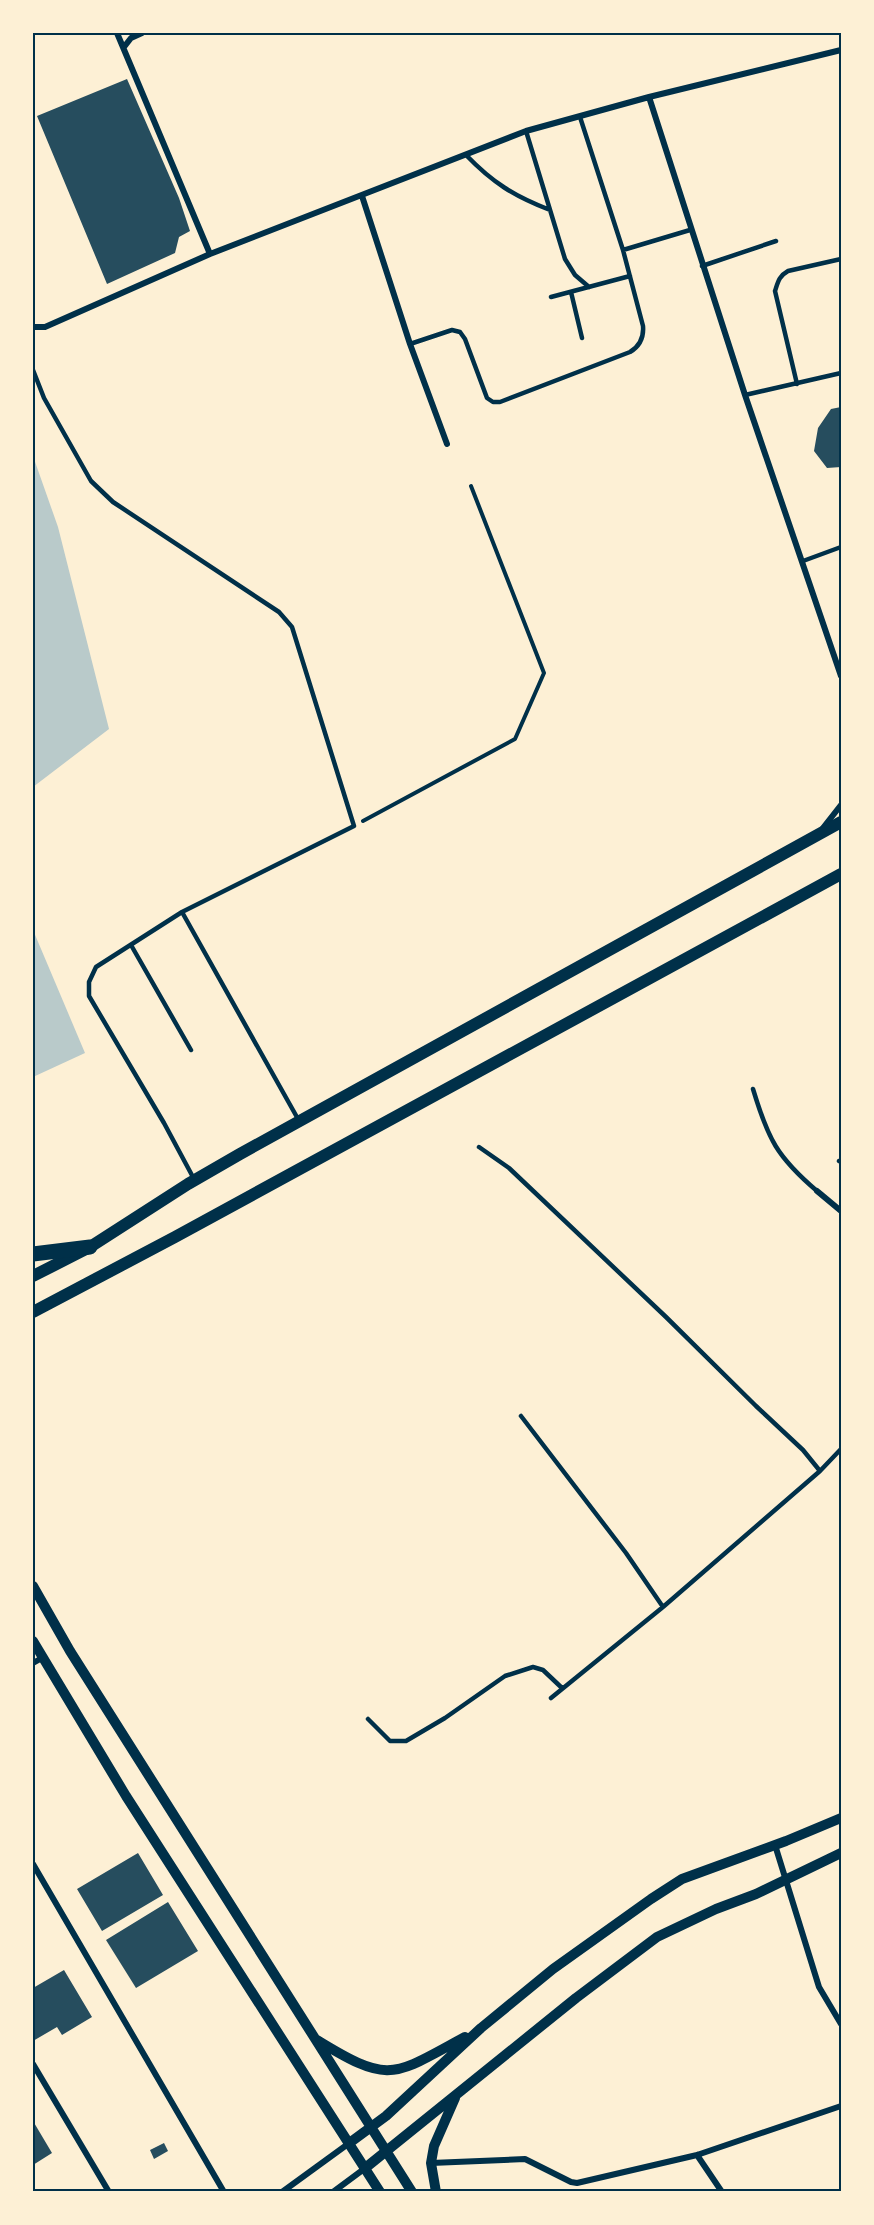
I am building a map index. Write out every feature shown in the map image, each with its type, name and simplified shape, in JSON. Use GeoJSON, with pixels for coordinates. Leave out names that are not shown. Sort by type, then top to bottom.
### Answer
{"type":"FeatureCollection","features":[{"type":"Feature","properties":{"kind":"main road"},"geometry":{"type":"LineString","coordinates":[[33,1276],[90,1247],[195,1180],[841,822]]}},
{"type":"Feature","properties":{"kind":"main road"},"geometry":{"type":"LineString","coordinates":[[33,1312],[841,874]]}},
{"type":"Feature","properties":{"kind":"main road"},"geometry":{"type":"LineString","coordinates":[[33,1254],[90,1247]]}},
{"type":"Feature","properties":{"kind":"main road"},"geometry":{"type":"LineString","coordinates":[[33,1323],[59,1298]]}},
{"type":"Feature","properties":{"kind":"street"},"geometry":{"type":"LineString","coordinates":[[117,33],[210,254]]}},
{"type":"Feature","properties":{"kind":"street"},"geometry":{"type":"LineString","coordinates":[[124,47],[131,38],[142,33]]}},
{"type":"Feature","properties":{"kind":"street"},"geometry":{"type":"LineString","coordinates":[[33,327],[45,327],[210,254],[526,131],[649,97],[841,50]]}},
{"type":"Feature","properties":{"kind":"street"},"geometry":{"type":"LineString","coordinates":[[649,97],[690,230],[841,676]]}},
{"type":"Feature","properties":{"kind":"street"},"geometry":{"type":"LineString","coordinates":[[362,196],[410,344],[447,444]]}},
{"type":"Feature","properties":{"kind":"street"},"geometry":{"type":"LineString","coordinates":[[835,660],[841,669]]}},
{"type":"Feature","properties":{"kind":"street"},"geometry":{"type":"LineString","coordinates":[[815,837],[841,805]]}},
{"type":"Feature","properties":{"kind":"street"},"geometry":{"type":"LineString","coordinates":[[817,1191],[841,1211]]}},
{"type":"Feature","properties":{"kind":"street"},"geometry":{"type":"LineString","coordinates":[[33,1586],[70,1651],[412,2192]]}},
{"type":"Feature","properties":{"kind":"street"},"geometry":{"type":"LineString","coordinates":[[33,1641],[38,1660],[380,2192]]}},
{"type":"Feature","properties":{"kind":"street"},"geometry":{"type":"LineString","coordinates":[[282,2192],[386,2116],[481,2028],[553,1969],[651,1899],[682,1879],[841,1818]]}},
{"type":"Feature","properties":{"kind":"street"},"geometry":{"type":"LineString","coordinates":[[775,1845],[819,1987],[841,2024]]}},
{"type":"Feature","properties":{"kind":"street"},"geometry":{"type":"LineString","coordinates":[[333,2192],[388,2151],[576,1998],[657,1936],[756,1894],[841,1853]]}},
{"type":"Feature","properties":{"kind":"street"},"geometry":{"type":"LineString","coordinates":[[33,1864],[224,2192]]}},
{"type":"Feature","properties":{"kind":"street"},"geometry":{"type":"LineString","coordinates":[[313,2038],[349,2060],[385,2072],[413,2066],[481,2028]]}},
{"type":"Feature","properties":{"kind":"street"},"geometry":{"type":"LineString","coordinates":[[33,2064],[109,2192]]}},
{"type":"Feature","properties":{"kind":"street"},"geometry":{"type":"LineString","coordinates":[[436,2192],[431,2163],[434,2146],[455,2097]]}},
{"type":"Feature","properties":{"kind":"street"},"geometry":{"type":"LineString","coordinates":[[431,2163],[525,2159],[577,2183],[697,2155],[841,2106]]}},
{"type":"Feature","properties":{"kind":"street"},"geometry":{"type":"LineString","coordinates":[[697,2155],[722,2192]]}},
{"type":"Feature","properties":{"kind":"lane"},"geometry":{"type":"LineString","coordinates":[[136,98],[144,94]]}},
{"type":"Feature","properties":{"kind":"lane"},"geometry":{"type":"LineString","coordinates":[[410,344],[452,330],[460,332],[465,339],[487,398],[493,402],[507,400],[635,349],[640,344],[644,332],[630,276],[580,117]]}},
{"type":"Feature","properties":{"kind":"lane"},"geometry":{"type":"LineString","coordinates":[[526,131],[567,265],[574,275],[589,287]]}},
{"type":"Feature","properties":{"kind":"lane"},"geometry":{"type":"LineString","coordinates":[[159,154],[167,150]]}},
{"type":"Feature","properties":{"kind":"lane"},"geometry":{"type":"LineString","coordinates":[[466,155],[480,170],[504,189],[550,210]]}},
{"type":"Feature","properties":{"kind":"lane"},"geometry":{"type":"LineString","coordinates":[[179,198],[186,195]]}},
{"type":"Feature","properties":{"kind":"lane"},"geometry":{"type":"LineString","coordinates":[[623,250],[690,230]]}},
{"type":"Feature","properties":{"kind":"lane"},"geometry":{"type":"LineString","coordinates":[[702,266],[776,241]]}},
{"type":"Feature","properties":{"kind":"lane"},"geometry":{"type":"LineString","coordinates":[[797,384],[775,291],[781,275],[788,271],[841,259]]}},
{"type":"Feature","properties":{"kind":"lane"},"geometry":{"type":"LineString","coordinates":[[551,297],[630,276]]}},
{"type":"Feature","properties":{"kind":"lane"},"geometry":{"type":"LineString","coordinates":[[571,292],[582,338]]}},
{"type":"Feature","properties":{"kind":"lane"},"geometry":{"type":"LineString","coordinates":[[33,370],[44,398],[91,481],[113,502],[279,612],[292,627],[354,826],[182,912],[96,967],[88,981],[89,996],[195,1180]]}},
{"type":"Feature","properties":{"kind":"lane"},"geometry":{"type":"LineString","coordinates":[[745,395],[841,373]]}},
{"type":"Feature","properties":{"kind":"lane"},"geometry":{"type":"LineString","coordinates":[[803,561],[841,547]]}},
{"type":"Feature","properties":{"kind":"lane"},"geometry":{"type":"LineString","coordinates":[[182,912],[299,1122]]}},
{"type":"Feature","properties":{"kind":"lane"},"geometry":{"type":"LineString","coordinates":[[131,945],[191,1050]]}},
{"type":"Feature","properties":{"kind":"lane"},"geometry":{"type":"LineString","coordinates":[[753,1089],[763,1122],[774,1146],[795,1173],[817,1191]]}},
{"type":"Feature","properties":{"kind":"lane"},"geometry":{"type":"LineString","coordinates":[[479,1147],[509,1168],[666,1317],[803,1450],[820,1471]]}},
{"type":"Feature","properties":{"kind":"lane"},"geometry":{"type":"LineString","coordinates":[[521,1416],[626,1553],[663,1607]]}},
{"type":"Feature","properties":{"kind":"lane"},"geometry":{"type":"LineString","coordinates":[[551,1698],[663,1607],[820,1471],[841,1449]]}},
{"type":"Feature","properties":{"kind":"lane"},"geometry":{"type":"LineString","coordinates":[[368,1719],[390,1741],[405,1741],[445,1718],[506,1676],[533,1668],[543,1670],[562,1688]]}},
{"type":"Feature","properties":{"kind":"path"},"geometry":{"type":"LineString","coordinates":[[354,826],[515,739],[544,673],[471,486]]}},
{"type":"Feature","properties":{"kind":"shaded area"},"geometry":{"type":"Polygon","coordinates":[[[33,456],[58,527],[109,729],[33,787],[33,456]]]}},
{"type":"Feature","properties":{"kind":"shaded area"},"geometry":{"type":"Polygon","coordinates":[[[33,930],[85,1053],[33,1077],[33,930]]]}},
{"type":"Feature","properties":{"kind":"building"},"geometry":{"type":"Polygon","coordinates":[[[127,79],[179,198],[190,231],[179,237],[175,253],[107,284],[37,116],[127,79]]]}},
{"type":"Feature","properties":{"kind":"building"},"geometry":{"type":"Polygon","coordinates":[[[841,407],[841,467],[827,468],[814,451],[818,428],[831,409],[841,407]]]}},
{"type":"Feature","properties":{"kind":"building"},"geometry":{"type":"Polygon","coordinates":[[[138,1853],[163,1895],[102,1931],[77,1889],[138,1853]]]}},
{"type":"Feature","properties":{"kind":"building"},"geometry":{"type":"Polygon","coordinates":[[[168,1902],[198,1951],[136,1988],[106,1940],[168,1902]]]}},
{"type":"Feature","properties":{"kind":"building"},"geometry":{"type":"Polygon","coordinates":[[[64,1970],[92,2017],[62,2035],[57,2027],[33,2041],[33,1988],[64,1970]]]}},
{"type":"Feature","properties":{"kind":"building"},"geometry":{"type":"Polygon","coordinates":[[[33,2121],[52,2153],[33,2165],[33,2121]]]}},
{"type":"Feature","properties":{"kind":"building"},"geometry":{"type":"Polygon","coordinates":[[[164,2143],[168,2151],[154,2159],[150,2150],[164,2143]]]}}]}
